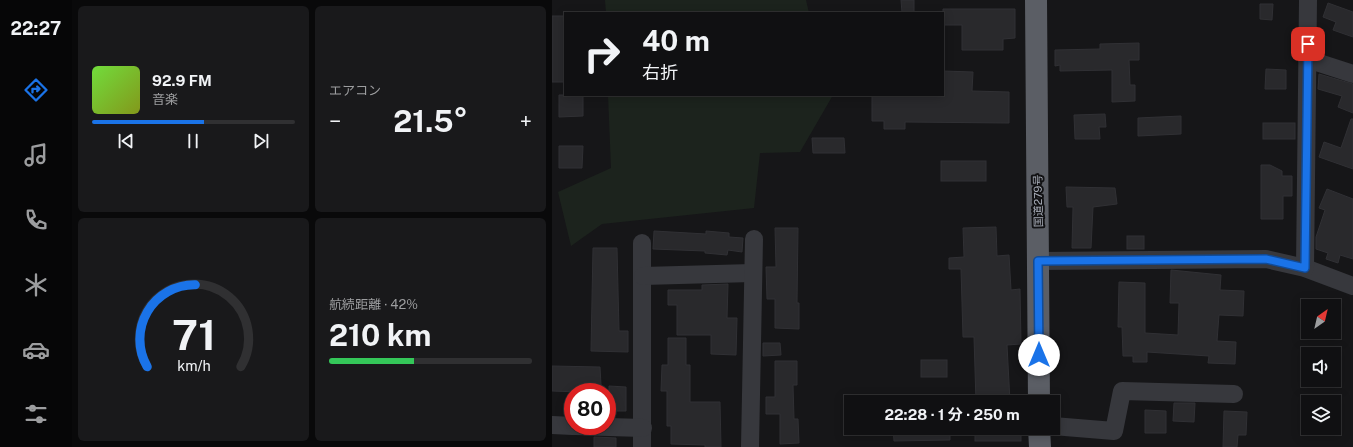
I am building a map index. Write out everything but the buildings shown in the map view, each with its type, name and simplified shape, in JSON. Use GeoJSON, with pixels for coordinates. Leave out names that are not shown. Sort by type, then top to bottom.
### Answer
{"type":"FeatureCollection","features":[{"type":"Feature","properties":{"kind":"highway","name":"国道279号"},"geometry":{"type":"LineString","coordinates":[[1036,0],[1039,395]]}},
{"type":"Feature","properties":{"kind":"highway"},"geometry":{"type":"LineString","coordinates":[[1040,435],[1040,447]]}},
{"type":"Feature","properties":{"kind":"street"},"geometry":{"type":"LineString","coordinates":[[1305,268],[1308,1]]}},
{"type":"Feature","properties":{"kind":"street"},"geometry":{"type":"LineString","coordinates":[[1308,59],[1353,74]]}},
{"type":"Feature","properties":{"kind":"street"},"geometry":{"type":"LineString","coordinates":[[750,447],[752,273],[754,238]]}},
{"type":"Feature","properties":{"kind":"street"},"geometry":{"type":"LineString","coordinates":[[642,243],[642,447]]}},
{"type":"Feature","properties":{"kind":"street"},"geometry":{"type":"LineString","coordinates":[[1038,261],[1266,259],[1305,268],[1353,286]]}},
{"type":"Feature","properties":{"kind":"street"},"geometry":{"type":"LineString","coordinates":[[643,276],[752,273]]}},
{"type":"Feature","properties":{"kind":"street"},"geometry":{"type":"LineString","coordinates":[[1060,427],[1114,431],[1122,391],[1234,394]]}},
{"type":"Feature","properties":{"kind":"street"},"geometry":{"type":"LineString","coordinates":[[552,425],[564,426]]}},
{"type":"Feature","properties":{"kind":"street"},"geometry":{"type":"LineString","coordinates":[[616,427],[643,428]]}},
{"type":"Feature","properties":{"kind":"shaded area"},"geometry":{"type":"Polygon","coordinates":[[[605,0],[806,0],[809,12],[606,12],[605,0]]]}},
{"type":"Feature","properties":{"kind":"shaded area"},"geometry":{"type":"Polygon","coordinates":[[[608,96],[832,96],[800,152],[760,153],[754,208],[602,224],[571,246],[558,192],[611,168],[608,96]]]}},
{"type":"Feature","properties":{"kind":"route"},"geometry":{"type":"LineString","coordinates":[[1039,355],[1038,261],[1266,259],[1305,268],[1308,44]]}}]}
